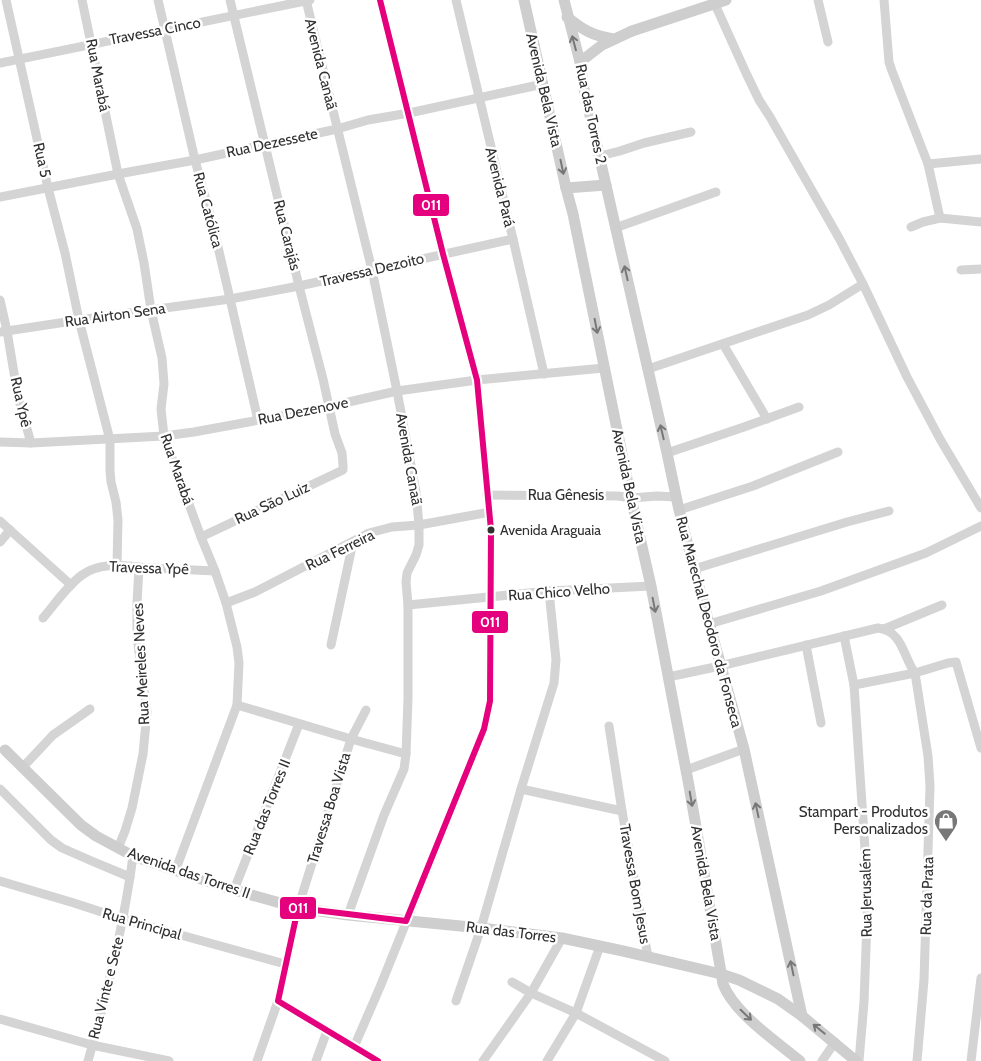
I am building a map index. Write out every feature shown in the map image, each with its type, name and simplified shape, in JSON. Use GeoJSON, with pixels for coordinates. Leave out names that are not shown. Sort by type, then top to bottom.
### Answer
{"type":"FeatureCollection","features":[{"type":"Feature","properties":{"kind":"street","name":"Rua 5"},"geometry":{"type":"LineString","coordinates":[[6,0],[80,320]]}},
{"type":"Feature","properties":{"kind":"street","name":"Rua Marabá"},"geometry":{"type":"LineString","coordinates":[[82,0],[118,174],[137,229],[163,366],[164,384],[161,409],[164,436],[215,571],[226,603],[237,647],[237,705],[176,869]]}},
{"type":"Feature","properties":{"kind":"street","name":"Rua Católica"},"geometry":{"type":"LineString","coordinates":[[158,0],[258,420]]}},
{"type":"Feature","properties":{"kind":"street","name":"Rua Carajás"},"geometry":{"type":"LineString","coordinates":[[230,0],[328,406],[342,453],[343,470]]}},
{"type":"Feature","properties":{"kind":"street","name":"Travessa Cinco"},"geometry":{"type":"LineString","coordinates":[[0,63],[308,0]]}},
{"type":"Feature","properties":{"kind":"street","name":"Avenida Canaã"},"geometry":{"type":"LineString","coordinates":[[308,0],[337,129],[372,270],[416,492],[419,525],[419,545],[407,572],[406,582],[408,605],[408,699],[404,769],[389,802],[348,915]]}},
{"type":"Feature","properties":{"kind":"street"},"geometry":{"type":"LineString","coordinates":[[354,1047],[484,729],[490,701],[490,512],[477,380],[443,254],[380,0]]}},
{"type":"Feature","properties":{"kind":"street","name":"Avenida Pará"},"geometry":{"type":"LineString","coordinates":[[456,0],[544,374]]}},
{"type":"Feature","properties":{"kind":"street","name":"Avenida Bela Vista"},"geometry":{"type":"LineString","coordinates":[[524,0],[573,214],[631,498],[651,586],[686,770],[721,974],[726,992],[734,1002],[746,1015],[800,1061]]}},
{"type":"Feature","properties":{"kind":"street","name":"Rua das Torres 2"},"geometry":{"type":"LineString","coordinates":[[564,0],[580,62],[584,89],[615,228]]}},
{"type":"Feature","properties":{"kind":"street"},"geometry":{"type":"LineString","coordinates":[[713,0],[759,100],[839,238],[940,440],[981,508]]}},
{"type":"Feature","properties":{"kind":"street"},"geometry":{"type":"LineString","coordinates":[[580,62],[602,45],[632,31],[726,0]]}},
{"type":"Feature","properties":{"kind":"street"},"geometry":{"type":"LineString","coordinates":[[818,0],[828,42]]}},
{"type":"Feature","properties":{"kind":"street"},"geometry":{"type":"LineString","coordinates":[[884,0],[888,54],[892,71],[928,164],[940,218]]}},
{"type":"Feature","properties":{"kind":"street"},"geometry":{"type":"LineString","coordinates":[[567,17],[588,32],[614,39]]}},
{"type":"Feature","properties":{"kind":"street","name":"Rua Dezessete"},"geometry":{"type":"LineString","coordinates":[[0,197],[195,160],[337,129],[368,120],[544,84]]}},
{"type":"Feature","properties":{"kind":"street"},"geometry":{"type":"LineString","coordinates":[[600,156],[691,132]]}},
{"type":"Feature","properties":{"kind":"street"},"geometry":{"type":"LineString","coordinates":[[928,164],[981,159]]}},
{"type":"Feature","properties":{"kind":"street"},"geometry":{"type":"LineString","coordinates":[[566,188],[606,184]]}},
{"type":"Feature","properties":{"kind":"street"},"geometry":{"type":"LineString","coordinates":[[615,228],[716,192]]}},
{"type":"Feature","properties":{"kind":"street"},"geometry":{"type":"LineString","coordinates":[[911,227],[940,218],[981,222]]}},
{"type":"Feature","properties":{"kind":"street","name":"Rua Marechal Deodoro da Fonseca"},"geometry":{"type":"LineString","coordinates":[[615,228],[679,510],[720,666],[744,748],[802,1016]]}},
{"type":"Feature","properties":{"kind":"street","name":"Travessa Dezoito"},"geometry":{"type":"LineString","coordinates":[[230,299],[299,286],[513,239]]}},
{"type":"Feature","properties":{"kind":"street"},"geometry":{"type":"LineString","coordinates":[[961,270],[981,269]]}},
{"type":"Feature","properties":{"kind":"street"},"geometry":{"type":"LineString","coordinates":[[648,369],[808,315],[829,305],[863,284]]}},
{"type":"Feature","properties":{"kind":"street","name":"Rua Airton Sena"},"geometry":{"type":"LineString","coordinates":[[4,331],[230,299]]}},
{"type":"Feature","properties":{"kind":"street","name":"Rua Ypê"},"geometry":{"type":"LineString","coordinates":[[0,300],[4,331],[18,397],[31,443]]}},
{"type":"Feature","properties":{"kind":"street"},"geometry":{"type":"LineString","coordinates":[[80,320],[110,440],[111,482],[118,520],[118,565]]}},
{"type":"Feature","properties":{"kind":"street"},"geometry":{"type":"LineString","coordinates":[[724,344],[767,419]]}},
{"type":"Feature","properties":{"kind":"street","name":"Rua Dezenove"},"geometry":{"type":"LineString","coordinates":[[0,442],[31,443],[164,436],[293,414],[397,391],[477,380],[604,368]]}},
{"type":"Feature","properties":{"kind":"street"},"geometry":{"type":"LineString","coordinates":[[667,453],[799,407]]}},
{"type":"Feature","properties":{"kind":"street"},"geometry":{"type":"LineString","coordinates":[[679,510],[753,486],[838,452]]}},
{"type":"Feature","properties":{"kind":"street","name":"Rua São Luiz"},"geometry":{"type":"LineString","coordinates":[[201,537],[343,470]]}},
{"type":"Feature","properties":{"kind":"street","name":"Rua Gênesis"},"geometry":{"type":"LineString","coordinates":[[487,495],[676,497]]}},
{"type":"Feature","properties":{"kind":"street"},"geometry":{"type":"LineString","coordinates":[[694,568],[889,511]]}},
{"type":"Feature","properties":{"kind":"street","name":"Rua Ferreira"},"geometry":{"type":"LineString","coordinates":[[226,603],[255,592],[369,533],[392,527],[419,525],[490,512]]}},
{"type":"Feature","properties":{"kind":"street"},"geometry":{"type":"LineString","coordinates":[[0,521],[70,585]]}},
{"type":"Feature","properties":{"kind":"street"},"geometry":{"type":"LineString","coordinates":[[709,624],[822,591],[926,553],[981,526]]}},
{"type":"Feature","properties":{"kind":"street"},"geometry":{"type":"LineString","coordinates":[[0,542],[10,530]]}},
{"type":"Feature","properties":{"kind":"street"},"geometry":{"type":"LineString","coordinates":[[330,645],[353,542]]}},
{"type":"Feature","properties":{"kind":"street","name":"Travessa Ypê"},"geometry":{"type":"LineString","coordinates":[[43,618],[70,585],[82,574],[92,569],[118,565],[215,571]]}},
{"type":"Feature","properties":{"kind":"street","name":"Rua Meireles Neves"},"geometry":{"type":"LineString","coordinates":[[118,848],[132,808],[143,754],[147,712],[137,637],[139,567]]}},
{"type":"Feature","properties":{"kind":"street","name":"Rua Chico Velho"},"geometry":{"type":"LineString","coordinates":[[408,605],[549,591],[651,586]]}},
{"type":"Feature","properties":{"kind":"street"},"geometry":{"type":"LineString","coordinates":[[456,1000],[480,928],[555,678],[556,660],[549,591]]}},
{"type":"Feature","properties":{"kind":"street"},"geometry":{"type":"LineString","coordinates":[[668,677],[881,628],[942,605]]}},
{"type":"Feature","properties":{"kind":"street","name":"Rua da Prata"},"geometry":{"type":"LineString","coordinates":[[881,628],[888,631],[901,644],[915,673],[928,756],[930,786],[924,980],[917,1061]]}},
{"type":"Feature","properties":{"kind":"street","name":"Rua Jerusalém"},"geometry":{"type":"LineString","coordinates":[[844,636],[854,685],[868,894],[864,1002],[857,1061]]}},
{"type":"Feature","properties":{"kind":"street"},"geometry":{"type":"LineString","coordinates":[[806,645],[821,723]]}},
{"type":"Feature","properties":{"kind":"street"},"geometry":{"type":"LineString","coordinates":[[854,685],[915,673],[956,662],[981,748]]}},
{"type":"Feature","properties":{"kind":"street"},"geometry":{"type":"LineString","coordinates":[[237,705],[406,754]]}},
{"type":"Feature","properties":{"kind":"street"},"geometry":{"type":"LineString","coordinates":[[23,767],[53,735],[90,709]]}},
{"type":"Feature","properties":{"kind":"street","name":"Travessa Boa Vista"},"geometry":{"type":"LineString","coordinates":[[257,1061],[278,1001],[298,908],[351,739],[366,710]]}},
{"type":"Feature","properties":{"kind":"street","name":"Rua das Torres II"},"geometry":{"type":"LineString","coordinates":[[234,890],[299,724]]}},
{"type":"Feature","properties":{"kind":"street","name":"Travessa Bom Jesus"},"geometry":{"type":"LineString","coordinates":[[609,726],[648,957]]}},
{"type":"Feature","properties":{"kind":"street","name":"Avenida das Torres II"},"geometry":{"type":"LineString","coordinates":[[3,747],[81,825],[96,836],[133,856],[234,890],[298,908]]}},
{"type":"Feature","properties":{"kind":"street"},"geometry":{"type":"LineString","coordinates":[[686,770],[744,748]]}},
{"type":"Feature","properties":{"kind":"street","name":"Travessa Bom Jesus"},"geometry":{"type":"LineString","coordinates":[[521,789],[622,811]]}},
{"type":"Feature","properties":{"kind":"street"},"geometry":{"type":"LineString","coordinates":[[1,793],[50,840],[62,848],[130,877]]}},
{"type":"Feature","properties":{"kind":"street","name":"Rua Vinte e Sete"},"geometry":{"type":"LineString","coordinates":[[88,1061],[108,988],[123,919],[133,856]]}},
{"type":"Feature","properties":{"kind":"street","name":"Rua Principal"},"geometry":{"type":"LineString","coordinates":[[0,881],[123,919],[285,964]]}},
{"type":"Feature","properties":{"kind":"street","name":"Rua das Torres"},"geometry":{"type":"LineString","coordinates":[[298,908],[562,938],[721,974],[739,980],[778,999],[857,1061]]}},
{"type":"Feature","properties":{"kind":"street"},"geometry":{"type":"LineString","coordinates":[[483,1061],[531,993],[562,938]]}},
{"type":"Feature","properties":{"kind":"street"},"geometry":{"type":"LineString","coordinates":[[547,1061],[576,1013],[600,946]]}},
{"type":"Feature","properties":{"kind":"street"},"geometry":{"type":"LineString","coordinates":[[971,1061],[981,978]]}},
{"type":"Feature","properties":{"kind":"street"},"geometry":{"type":"LineString","coordinates":[[512,982],[531,993],[576,1013],[665,1061]]}},
{"type":"Feature","properties":{"kind":"street"},"geometry":{"type":"LineString","coordinates":[[278,1001],[378,1061]]}},
{"type":"Feature","properties":{"kind":"street"},"geometry":{"type":"LineString","coordinates":[[0,1019],[92,1045],[169,1061]]}},
{"type":"Feature","properties":{"kind":"street"},"geometry":{"type":"LineString","coordinates":[[316,1061],[327,1031]]}},
{"type":"Feature","properties":{"kind":"street"},"geometry":{"type":"LineString","coordinates":[[822,1061],[835,1042]]}},
{"type":"Feature","properties":{"kind":"transit line","name":"011"},"geometry":{"type":"LineString","coordinates":[[378,1061],[278,1001],[298,908],[406,921],[484,729],[490,701],[491,530],[477,380],[443,254],[380,0]]}},
{"type":"Feature","properties":{"kind":"place","name":"Avenida Araguaia"},"geometry":{"type":"Point","coordinates":[491,530]}},
{"type":"Feature","properties":{"kind":"place","name":"Stampart - Produtos Personalizados"},"geometry":{"type":"Point","coordinates":[946,842]}}]}
